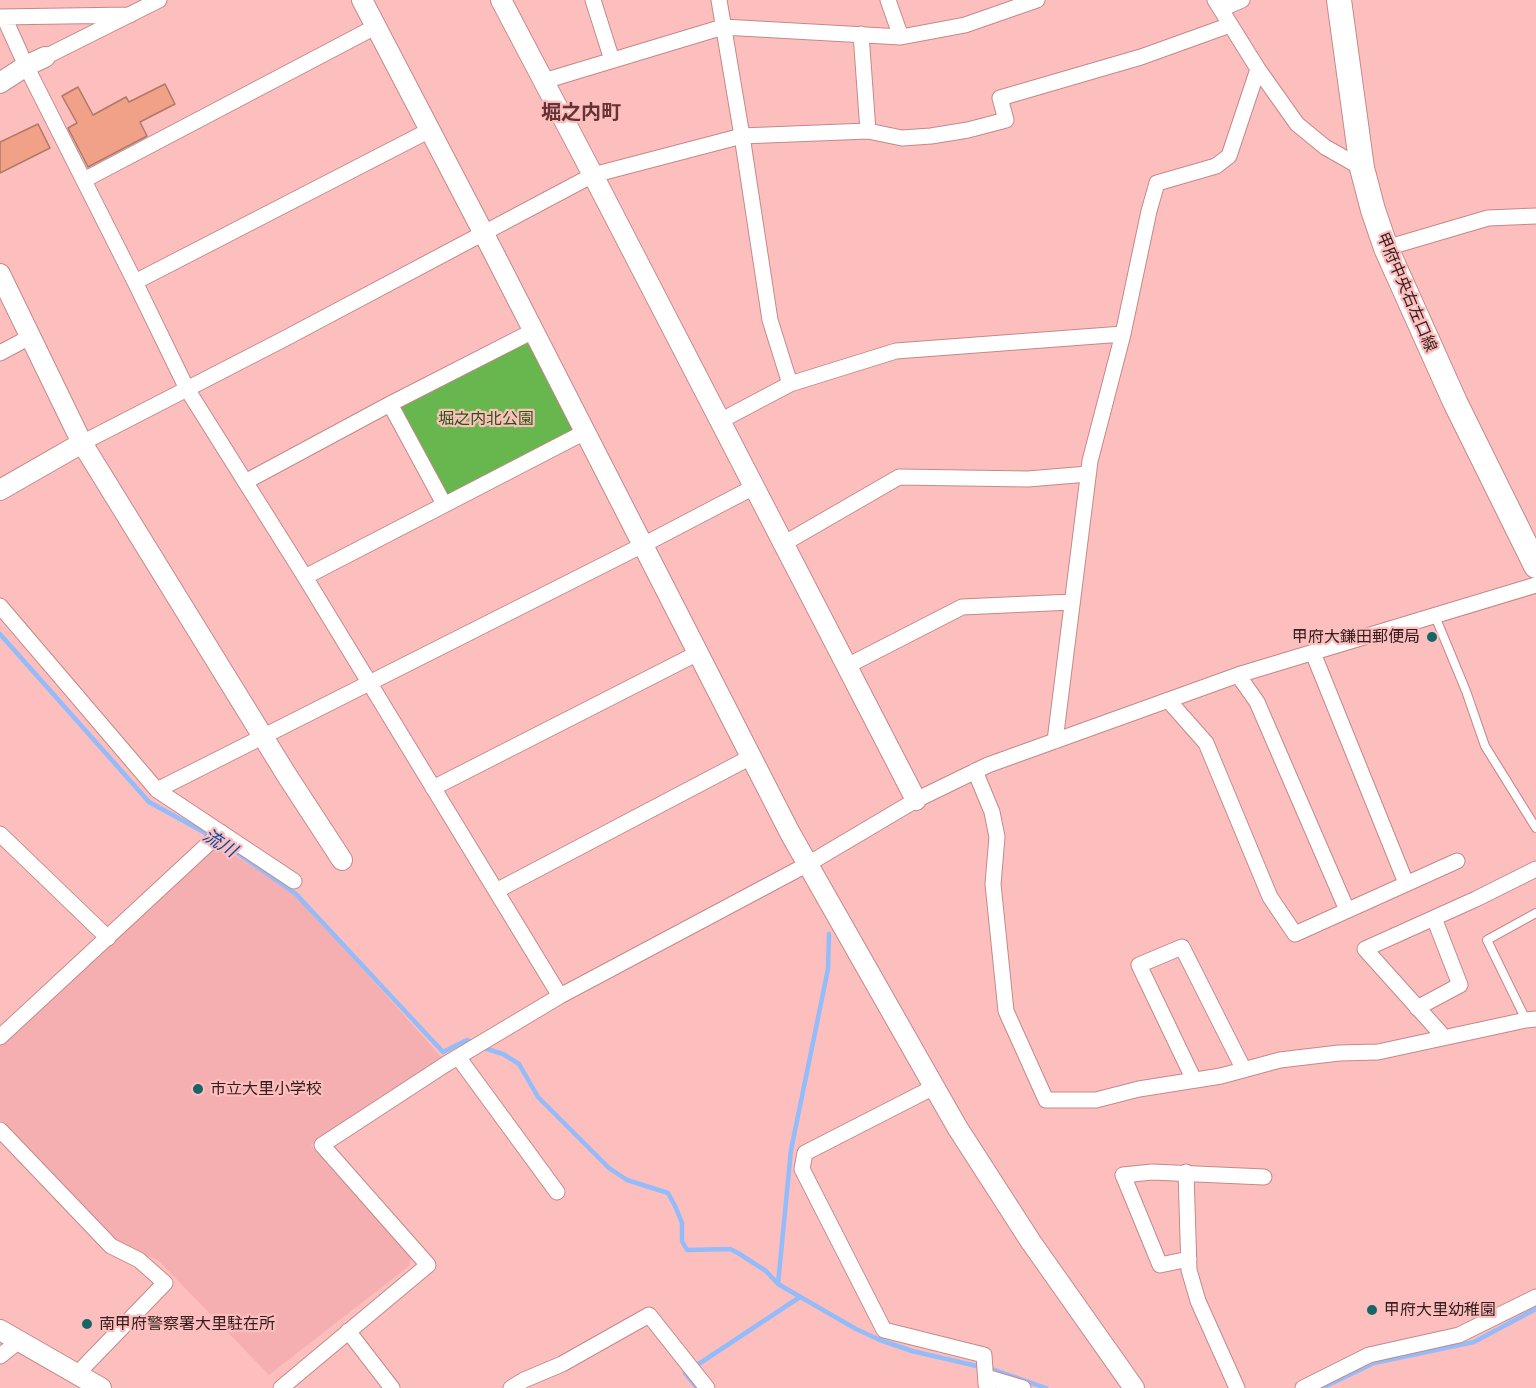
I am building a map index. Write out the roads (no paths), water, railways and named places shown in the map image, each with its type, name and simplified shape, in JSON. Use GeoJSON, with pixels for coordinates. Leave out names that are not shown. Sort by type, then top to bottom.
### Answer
{"type":"FeatureCollection","features":[{"type":"Feature","properties":{"kind":"main road","name":"甲府中央右左口線"},"geometry":{"type":"LineString","coordinates":[[1339,0],[1362,168],[1386,248],[1455,402],[1536,566]]}},
{"type":"Feature","properties":{"kind":"street"},"geometry":{"type":"LineString","coordinates":[[0,83],[26,66],[159,0]]}},
{"type":"Feature","properties":{"kind":"street"},"geometry":{"type":"LineString","coordinates":[[362,0],[790,834],[957,1127],[1031,1242],[1134,1388]]}},
{"type":"Feature","properties":{"kind":"street"},"geometry":{"type":"LineString","coordinates":[[501,0],[916,800]]}},
{"type":"Feature","properties":{"kind":"street"},"geometry":{"type":"LineString","coordinates":[[593,0],[612,60]]}},
{"type":"Feature","properties":{"kind":"street"},"geometry":{"type":"LineString","coordinates":[[719,0],[770,320],[790,384]]}},
{"type":"Feature","properties":{"kind":"street"},"geometry":{"type":"LineString","coordinates":[[888,0],[901,37]]}},
{"type":"Feature","properties":{"kind":"street"},"geometry":{"type":"LineString","coordinates":[[544,81],[723,27],[901,37],[965,25],[1037,0]]}},
{"type":"Feature","properties":{"kind":"street"},"geometry":{"type":"LineString","coordinates":[[1242,0],[1218,4],[1258,69],[1298,124],[1325,147],[1362,168]]}},
{"type":"Feature","properties":{"kind":"street"},"geometry":{"type":"LineString","coordinates":[[130,15],[2,17],[187,389],[560,996]]}},
{"type":"Feature","properties":{"kind":"street"},"geometry":{"type":"LineString","coordinates":[[0,490],[82,443],[593,175],[742,136],[868,131],[912,138],[968,130],[1006,120],[1000,98],[1141,57],[1230,25]]}},
{"type":"Feature","properties":{"kind":"street"},"geometry":{"type":"LineString","coordinates":[[84,180],[375,27]]}},
{"type":"Feature","properties":{"kind":"street"},"geometry":{"type":"LineString","coordinates":[[861,34],[868,131]]}},
{"type":"Feature","properties":{"kind":"street"},"geometry":{"type":"LineString","coordinates":[[1054,741],[1090,461],[1123,334],[1157,183],[1216,166],[1228,156],[1258,69]]}},
{"type":"Feature","properties":{"kind":"street"},"geometry":{"type":"LineString","coordinates":[[135,282],[430,130]]}},
{"type":"Feature","properties":{"kind":"street"},"geometry":{"type":"LineString","coordinates":[[1386,248],[1488,218],[1536,216]]}},
{"type":"Feature","properties":{"kind":"street"},"geometry":{"type":"LineString","coordinates":[[0,274],[82,443],[342,860]]}},
{"type":"Feature","properties":{"kind":"street"},"geometry":{"type":"LineString","coordinates":[[245,482],[533,331]]}},
{"type":"Feature","properties":{"kind":"street"},"geometry":{"type":"LineString","coordinates":[[720,421],[790,384],[896,351],[1123,334]]}},
{"type":"Feature","properties":{"kind":"street"},"geometry":{"type":"LineString","coordinates":[[0,353],[30,337]]}},
{"type":"Feature","properties":{"kind":"street"},"geometry":{"type":"LineString","coordinates":[[390,405],[444,504]]}},
{"type":"Feature","properties":{"kind":"street"},"geometry":{"type":"LineString","coordinates":[[304,577],[585,432]]}},
{"type":"Feature","properties":{"kind":"street"},"geometry":{"type":"LineString","coordinates":[[783,544],[899,477],[1028,479],[1088,474]]}},
{"type":"Feature","properties":{"kind":"street"},"geometry":{"type":"LineString","coordinates":[[157,790],[754,487]]}},
{"type":"Feature","properties":{"kind":"street"},"geometry":{"type":"LineString","coordinates":[[281,1388],[428,1264],[322,1145],[468,1051],[560,996],[808,864],[916,800],[988,765],[1238,675],[1536,585]]}},
{"type":"Feature","properties":{"kind":"street"},"geometry":{"type":"LineString","coordinates":[[847,666],[962,607],[1072,602]]}},
{"type":"Feature","properties":{"kind":"street"},"geometry":{"type":"LineString","coordinates":[[0,606],[157,790],[217,836],[294,881]]}},
{"type":"Feature","properties":{"kind":"street"},"geometry":{"type":"LineString","coordinates":[[433,788],[699,653]]}},
{"type":"Feature","properties":{"kind":"street"},"geometry":{"type":"LineString","coordinates":[[1313,653],[1406,883]]}},
{"type":"Feature","properties":{"kind":"street"},"geometry":{"type":"LineString","coordinates":[[1238,675],[1257,702],[1347,910]]}},
{"type":"Feature","properties":{"kind":"street"},"geometry":{"type":"LineString","coordinates":[[1168,700],[1206,743],[1270,897],[1295,934],[1457,861]]}},
{"type":"Feature","properties":{"kind":"street"},"geometry":{"type":"LineString","coordinates":[[496,891],[752,757]]}},
{"type":"Feature","properties":{"kind":"street"},"geometry":{"type":"LineString","coordinates":[[975,771],[992,812],[998,837],[993,884],[1006,1011],[1046,1100],[1096,1100],[1139,1089],[1221,1076],[1280,1060],[1339,1053],[1377,1052],[1531,1019]]}},
{"type":"Feature","properties":{"kind":"street"},"geometry":{"type":"LineString","coordinates":[[0,834],[108,938]]}},
{"type":"Feature","properties":{"kind":"street"},"geometry":{"type":"LineString","coordinates":[[0,1037],[217,836]]}},
{"type":"Feature","properties":{"kind":"street"},"geometry":{"type":"LineString","coordinates":[[1444,1037],[1365,949],[1476,899],[1536,868]]}},
{"type":"Feature","properties":{"kind":"street"},"geometry":{"type":"LineString","coordinates":[[1417,1008],[1460,985],[1434,918]]}},
{"type":"Feature","properties":{"kind":"street"},"geometry":{"type":"LineString","coordinates":[[1194,1080],[1139,964],[1182,947],[1244,1070]]}},
{"type":"Feature","properties":{"kind":"street"},"geometry":{"type":"LineString","coordinates":[[468,1051],[557,1192]]}},
{"type":"Feature","properties":{"kind":"street"},"geometry":{"type":"LineString","coordinates":[[934,1086],[805,1153],[802,1169],[884,1330],[984,1356],[986,1380],[1023,1388]]}},
{"type":"Feature","properties":{"kind":"street"},"geometry":{"type":"LineString","coordinates":[[0,1130],[111,1246],[139,1260],[165,1283],[77,1374]]}},
{"type":"Feature","properties":{"kind":"street"},"geometry":{"type":"LineString","coordinates":[[1186,1172],[1189,1270],[1198,1302],[1237,1388]]}},
{"type":"Feature","properties":{"kind":"street"},"geometry":{"type":"LineString","coordinates":[[1189,1259],[1160,1265],[1123,1175],[1186,1172],[1264,1177]]}},
{"type":"Feature","properties":{"kind":"street"},"geometry":{"type":"LineString","coordinates":[[1304,1388],[1369,1355],[1459,1335],[1536,1297]]}},
{"type":"Feature","properties":{"kind":"street"},"geometry":{"type":"LineString","coordinates":[[511,1388],[524,1380],[562,1365],[649,1314],[707,1388]]}},
{"type":"Feature","properties":{"kind":"street"},"geometry":{"type":"LineString","coordinates":[[0,1330],[101,1388]]}},
{"type":"Feature","properties":{"kind":"street"},"geometry":{"type":"LineString","coordinates":[[348,1331],[392,1388]]}},
{"type":"Feature","properties":{"kind":"street"},"geometry":{"type":"LineString","coordinates":[[0,1356],[19,1341]]}},
{"type":"Feature","properties":{"kind":"lane"},"geometry":{"type":"LineString","coordinates":[[1435,616],[1466,691],[1485,746],[1536,828]]}},
{"type":"Feature","properties":{"kind":"lane"},"geometry":{"type":"LineString","coordinates":[[1531,1019],[1487,940],[1536,913]]}},
{"type":"Feature","properties":{"kind":"waterway","name":"流川"},"geometry":{"type":"LineString","coordinates":[[0,634],[149,802],[220,841],[296,894],[443,1052],[467,1040],[474,1043]]}},
{"type":"Feature","properties":{"kind":"waterway"},"geometry":{"type":"LineString","coordinates":[[829,934],[828,969],[791,1150],[778,1284],[856,1329],[880,1340],[912,1351],[981,1367]]}},
{"type":"Feature","properties":{"kind":"waterway"},"geometry":{"type":"LineString","coordinates":[[481,1047],[503,1054],[519,1064],[538,1097],[609,1168],[627,1180],[668,1193],[682,1223],[682,1241],[687,1250],[730,1249],[766,1271],[778,1284]]}},
{"type":"Feature","properties":{"kind":"waterway"},"geometry":{"type":"LineString","coordinates":[[697,1388],[685,1373],[800,1297]]}},
{"type":"Feature","properties":{"kind":"waterway"},"geometry":{"type":"LineString","coordinates":[[1322,1388],[1374,1363],[1474,1342],[1536,1309]]}},
{"type":"Feature","properties":{"kind":"waterway"},"geometry":{"type":"LineString","coordinates":[[989,1368],[1046,1388]]}},
{"type":"Feature","properties":{"kind":"place","name":"甲府大鎌田郵便局"},"geometry":{"type":"Point","coordinates":[1432,637]}},
{"type":"Feature","properties":{"kind":"place","name":"市立大里小学校"},"geometry":{"type":"Point","coordinates":[198,1089]}},
{"type":"Feature","properties":{"kind":"place","name":"甲府大里幼稚園"},"geometry":{"type":"Point","coordinates":[1372,1310]}},
{"type":"Feature","properties":{"kind":"place","name":"南甲府警察署大里駐在所"},"geometry":{"type":"Point","coordinates":[87,1324]}},
{"type":"Feature","properties":{"kind":"district","name":"堀之内町"},"geometry":{"type":"Point","coordinates":[581,112]}},
{"type":"Feature","properties":{"kind":"park label","name":"堀之内北公園"},"geometry":{"type":"Point","coordinates":[486,419]}}]}
